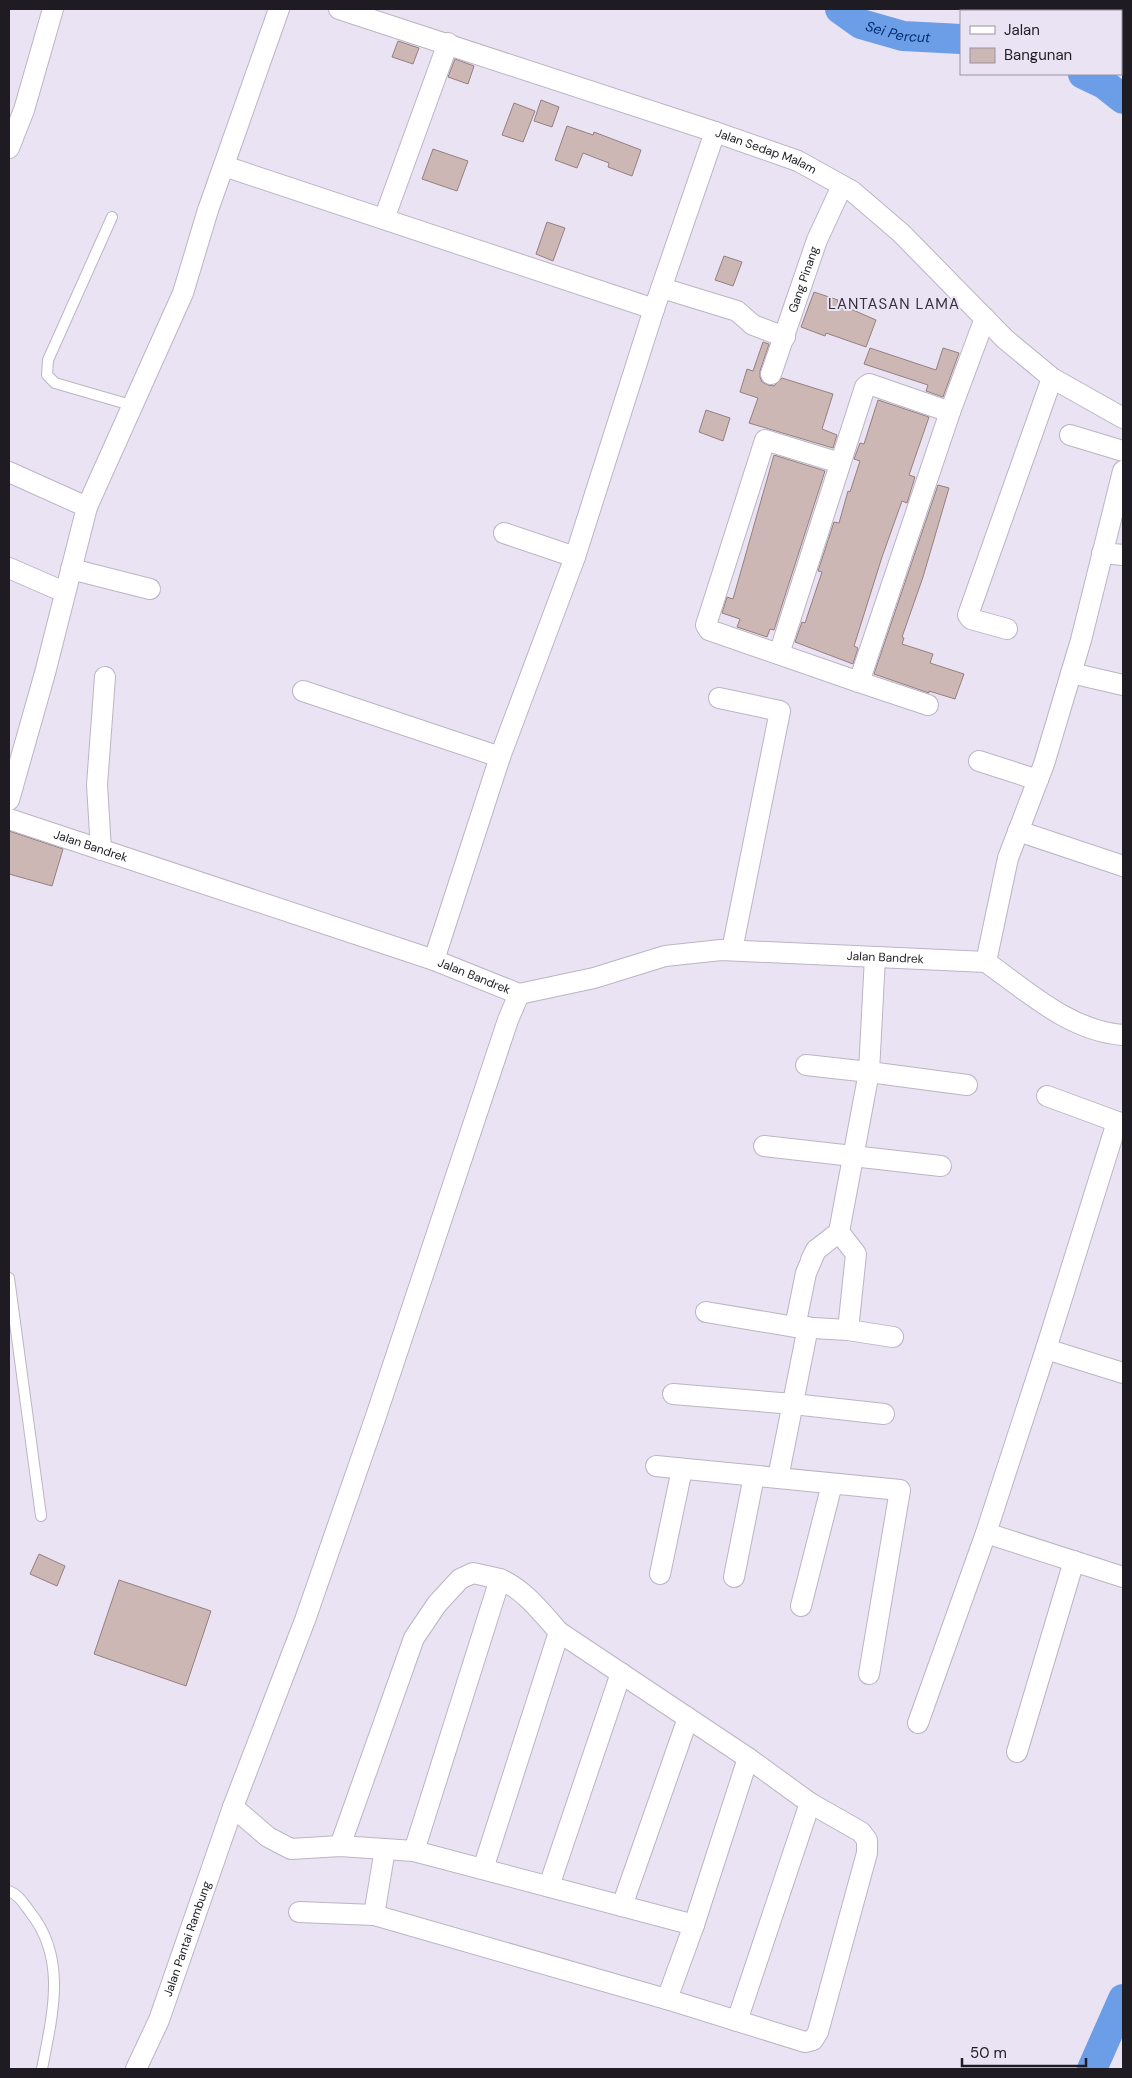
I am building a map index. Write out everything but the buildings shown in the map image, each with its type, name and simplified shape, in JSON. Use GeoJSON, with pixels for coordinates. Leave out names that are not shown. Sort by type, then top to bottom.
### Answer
{"type":"FeatureCollection","features":[{"type":"Feature","properties":{"kind":"street"},"geometry":{"type":"LineString","coordinates":[[9,148],[24,110],[53,9]]}},
{"type":"Feature","properties":{"kind":"street"},"geometry":{"type":"LineString","coordinates":[[9,800],[45,673],[64,592],[88,507],[183,292],[224,166],[279,9]]}},
{"type":"Feature","properties":{"kind":"street","name":"Jalan Sedap Malam"},"geometry":{"type":"LineString","coordinates":[[339,9],[448,43],[798,161],[852,191],[901,233],[1005,339],[1052,378],[1123,418]]}},
{"type":"Feature","properties":{"kind":"street"},"geometry":{"type":"LineString","coordinates":[[384,219],[448,43]]}},
{"type":"Feature","properties":{"kind":"street"},"geometry":{"type":"LineString","coordinates":[[434,960],[500,757],[575,557],[654,309],[715,132]]}},
{"type":"Feature","properties":{"kind":"street"},"geometry":{"type":"LineString","coordinates":[[224,166],[654,309]]}},
{"type":"Feature","properties":{"kind":"street","name":"Gang Pinang"},"geometry":{"type":"LineString","coordinates":[[771,374],[817,240],[842,186]]}},
{"type":"Feature","properties":{"kind":"street"},"geometry":{"type":"LineString","coordinates":[[662,288],[737,312],[753,325],[785,336]]}},
{"type":"Feature","properties":{"kind":"street"},"geometry":{"type":"LineString","coordinates":[[859,682],[950,412],[985,318]]}},
{"type":"Feature","properties":{"kind":"street"},"geometry":{"type":"LineString","coordinates":[[1007,629],[971,619],[968,615],[1052,378]]}},
{"type":"Feature","properties":{"kind":"street"},"geometry":{"type":"LineString","coordinates":[[779,654],[865,387],[869,384],[950,412]]}},
{"type":"Feature","properties":{"kind":"street"},"geometry":{"type":"LineString","coordinates":[[1070,435],[1123,451]]}},
{"type":"Feature","properties":{"kind":"street"},"geometry":{"type":"LineString","coordinates":[[840,463],[764,440],[706,626],[709,630],[928,705]]}},
{"type":"Feature","properties":{"kind":"street"},"geometry":{"type":"LineString","coordinates":[[1123,471],[1071,673],[1038,780],[1008,858],[986,962],[1062,1016],[1093,1030],[1123,1035]]}},
{"type":"Feature","properties":{"kind":"street"},"geometry":{"type":"LineString","coordinates":[[9,472],[88,507]]}},
{"type":"Feature","properties":{"kind":"street"},"geometry":{"type":"LineString","coordinates":[[504,533],[575,557]]}},
{"type":"Feature","properties":{"kind":"street"},"geometry":{"type":"LineString","coordinates":[[1102,553],[1123,555]]}},
{"type":"Feature","properties":{"kind":"street"},"geometry":{"type":"LineString","coordinates":[[9,568],[64,592]]}},
{"type":"Feature","properties":{"kind":"street"},"geometry":{"type":"LineString","coordinates":[[71,568],[150,589]]}},
{"type":"Feature","properties":{"kind":"street"},"geometry":{"type":"LineString","coordinates":[[1071,673],[1123,685]]}},
{"type":"Feature","properties":{"kind":"street"},"geometry":{"type":"LineString","coordinates":[[101,850],[97,785],[105,677]]}},
{"type":"Feature","properties":{"kind":"street"},"geometry":{"type":"LineString","coordinates":[[303,691],[500,757]]}},
{"type":"Feature","properties":{"kind":"street"},"geometry":{"type":"LineString","coordinates":[[719,698],[780,711],[732,950]]}},
{"type":"Feature","properties":{"kind":"street"},"geometry":{"type":"LineString","coordinates":[[979,761],[1038,780]]}},
{"type":"Feature","properties":{"kind":"street","name":"Jalan Bandrek"},"geometry":{"type":"LineString","coordinates":[[9,819],[434,960],[519,994],[594,978],[665,956],[732,950],[986,962]]}},
{"type":"Feature","properties":{"kind":"street"},"geometry":{"type":"LineString","coordinates":[[1018,831],[1123,866]]}},
{"type":"Feature","properties":{"kind":"street"},"geometry":{"type":"LineString","coordinates":[[778,1478],[793,1404],[806,1273],[814,1255],[839,1232],[851,1156],[869,1072],[875,957]]}},
{"type":"Feature","properties":{"kind":"street","name":"Jalan Pantai Rambung"},"geometry":{"type":"LineString","coordinates":[[136,2069],[159,2020],[233,1807],[305,1620],[376,1416],[508,1020],[519,994]]}},
{"type":"Feature","properties":{"kind":"street"},"geometry":{"type":"LineString","coordinates":[[806,1065],[967,1085]]}},
{"type":"Feature","properties":{"kind":"street"},"geometry":{"type":"LineString","coordinates":[[918,1723],[986,1533],[1120,1123],[1047,1096]]}},
{"type":"Feature","properties":{"kind":"street"},"geometry":{"type":"LineString","coordinates":[[764,1146],[941,1166]]}},
{"type":"Feature","properties":{"kind":"street"},"geometry":{"type":"LineString","coordinates":[[839,1232],[856,1254],[848,1330]]}},
{"type":"Feature","properties":{"kind":"street"},"geometry":{"type":"LineString","coordinates":[[706,1312],[801,1327],[848,1330],[893,1338]]}},
{"type":"Feature","properties":{"kind":"street"},"geometry":{"type":"LineString","coordinates":[[1046,1349],[1123,1373]]}},
{"type":"Feature","properties":{"kind":"street"},"geometry":{"type":"LineString","coordinates":[[673,1394],[884,1414]]}},
{"type":"Feature","properties":{"kind":"street"},"geometry":{"type":"LineString","coordinates":[[656,1466],[900,1490],[869,1674]]}},
{"type":"Feature","properties":{"kind":"street"},"geometry":{"type":"LineString","coordinates":[[660,1574],[682,1469]]}},
{"type":"Feature","properties":{"kind":"street"},"geometry":{"type":"LineString","coordinates":[[734,1577],[754,1476]]}},
{"type":"Feature","properties":{"kind":"street"},"geometry":{"type":"LineString","coordinates":[[801,1606],[832,1484]]}},
{"type":"Feature","properties":{"kind":"street"},"geometry":{"type":"LineString","coordinates":[[986,1533],[1123,1577]]}},
{"type":"Feature","properties":{"kind":"street"},"geometry":{"type":"LineString","coordinates":[[1017,1752],[1074,1561]]}},
{"type":"Feature","properties":{"kind":"street"},"geometry":{"type":"LineString","coordinates":[[299,1912],[374,1915],[667,1999],[805,2042],[813,2040],[818,2032],[867,1853],[867,1840],[861,1832],[810,1803],[748,1758],[559,1632],[539,1609],[514,1586],[500,1579],[473,1573],[460,1579],[437,1604],[414,1638],[340,1846]]}},
{"type":"Feature","properties":{"kind":"street"},"geometry":{"type":"LineString","coordinates":[[414,1851],[500,1579]]}},
{"type":"Feature","properties":{"kind":"street"},"geometry":{"type":"LineString","coordinates":[[483,1869],[559,1632]]}},
{"type":"Feature","properties":{"kind":"street"},"geometry":{"type":"LineString","coordinates":[[549,1886],[621,1673]]}},
{"type":"Feature","properties":{"kind":"street"},"geometry":{"type":"LineString","coordinates":[[622,1906],[688,1718]]}},
{"type":"Feature","properties":{"kind":"street"},"geometry":{"type":"LineString","coordinates":[[667,1999],[694,1925],[748,1758]]}},
{"type":"Feature","properties":{"kind":"street"},"geometry":{"type":"LineString","coordinates":[[736,2021],[810,1803]]}},
{"type":"Feature","properties":{"kind":"street"},"geometry":{"type":"LineString","coordinates":[[233,1807],[268,1837],[291,1849],[340,1846],[414,1851],[694,1925]]}},
{"type":"Feature","properties":{"kind":"street"},"geometry":{"type":"LineString","coordinates":[[374,1915],[385,1849]]}},
{"type":"Feature","properties":{"kind":"lane"},"geometry":{"type":"LineString","coordinates":[[112,217],[48,360],[48,374],[55,383],[134,406]]}},
{"type":"Feature","properties":{"kind":"lane"},"geometry":{"type":"LineString","coordinates":[[9,1278],[41,1516]]}},
{"type":"Feature","properties":{"kind":"lane"},"geometry":{"type":"LineString","coordinates":[[9,1891],[16,1894],[36,1919],[52,1954],[55,2003],[42,2069]]}},
{"type":"Feature","properties":{"kind":"waterway","name":"Sei Percut"},"geometry":{"type":"LineString","coordinates":[[840,9],[861,24],[903,36],[960,39]]}},
{"type":"Feature","properties":{"kind":"waterway","name":"Sei Percut"},"geometry":{"type":"LineString","coordinates":[[1085,75],[1104,84],[1123,99]]}},
{"type":"Feature","properties":{"kind":"waterway","name":"Sei Percut"},"geometry":{"type":"LineString","coordinates":[[1092,2069],[1123,1999]]}},
{"type":"Feature","properties":{"kind":"district","name":"LANTASAN LAMA"},"geometry":{"type":"Point","coordinates":[894,304]}}]}
